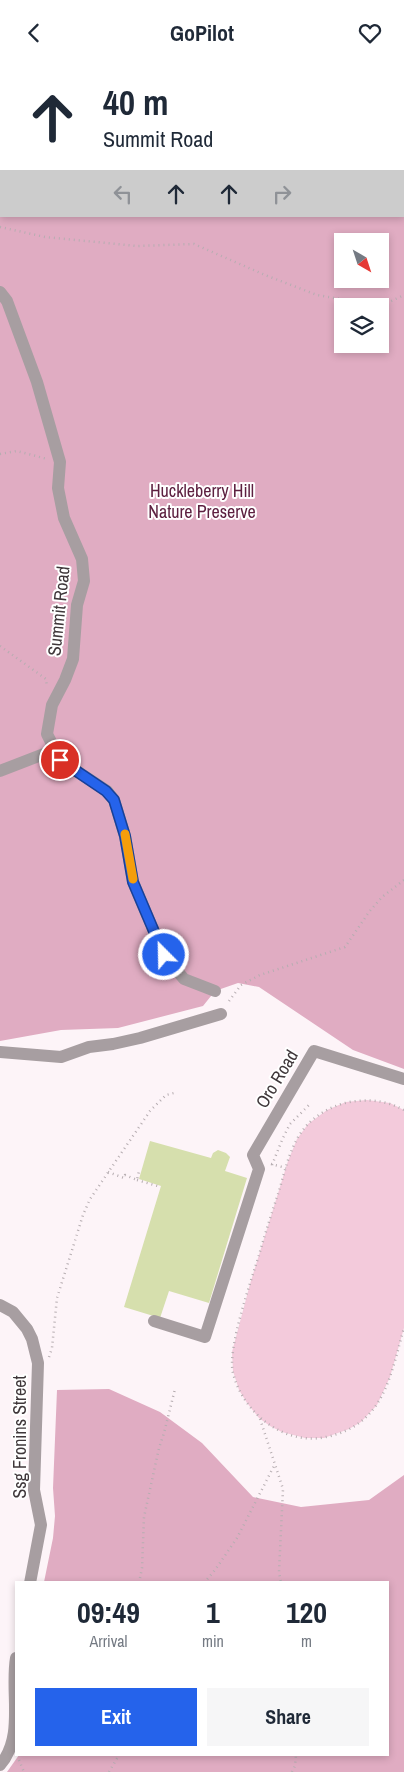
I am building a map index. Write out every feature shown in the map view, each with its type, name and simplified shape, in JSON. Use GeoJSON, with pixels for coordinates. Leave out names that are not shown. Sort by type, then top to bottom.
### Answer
{"type":"FeatureCollection","features":[{"type":"Feature","properties":{"kind":"street","name":"Summit Road"},"geometry":{"type":"LineString","coordinates":[[0,292],[6,301],[37,382],[60,462],[58,488],[64,518],[82,559],[84,581],[77,605],[73,659],[52,705],[47,734],[54,750]]}},
{"type":"Feature","properties":{"kind":"street"},"geometry":{"type":"LineString","coordinates":[[0,771],[54,750],[60,760],[106,791],[114,800],[125,836],[133,882],[164,955],[184,979],[215,991]]}},
{"type":"Feature","properties":{"kind":"street"},"geometry":{"type":"LineString","coordinates":[[0,1052],[61,1057],[89,1047],[140,1038],[222,1014]]}},
{"type":"Feature","properties":{"kind":"street","name":"Oro Road"},"geometry":{"type":"LineString","coordinates":[[154,1321],[206,1337],[259,1169],[253,1155],[314,1051],[404,1079]]}},
{"type":"Feature","properties":{"kind":"street","name":"Ssg Fronins Street"},"geometry":{"type":"LineString","coordinates":[[0,1305],[13,1312],[27,1329],[32,1339],[38,1363],[34,1490],[41,1525],[30,1581]]}},
{"type":"Feature","properties":{"kind":"street"},"geometry":{"type":"LineString","coordinates":[[0,1765],[9,1752],[13,1741],[15,1719],[13,1678],[15,1665]]}},
{"type":"Feature","properties":{"kind":"path"},"geometry":{"type":"LineString","coordinates":[[0,227],[45,237],[137,246],[194,244],[317,295],[336,298]]}},
{"type":"Feature","properties":{"kind":"path"},"geometry":{"type":"LineString","coordinates":[[389,302],[404,295]]}},
{"type":"Feature","properties":{"kind":"path"},"geometry":{"type":"LineString","coordinates":[[0,454],[17,451],[60,462]]}},
{"type":"Feature","properties":{"kind":"path"},"geometry":{"type":"LineString","coordinates":[[0,646],[46,679],[52,705]]}},
{"type":"Feature","properties":{"kind":"path"},"geometry":{"type":"LineString","coordinates":[[229,1001],[241,985],[260,975],[345,947],[368,912],[404,880]]}},
{"type":"Feature","properties":{"kind":"path"},"geometry":{"type":"LineString","coordinates":[[38,1363],[46,1361],[50,1356],[57,1298],[72,1248],[90,1199],[150,1111],[166,1095],[174,1093]]}},
{"type":"Feature","properties":{"kind":"path"},"geometry":{"type":"LineString","coordinates":[[404,1110],[390,1103],[367,1100],[346,1102],[327,1109],[308,1125],[297,1139],[250,1284],[232,1353],[233,1371],[239,1390],[247,1403],[270,1426],[282,1432],[305,1438],[324,1438],[355,1426],[371,1413],[383,1395],[390,1377],[404,1328]]}},
{"type":"Feature","properties":{"kind":"path"},"geometry":{"type":"LineString","coordinates":[[286,1169],[271,1164],[290,1124],[310,1104]]}},
{"type":"Feature","properties":{"kind":"path"},"geometry":{"type":"LineString","coordinates":[[108,1172],[124,1178],[125,1175],[161,1187]]}},
{"type":"Feature","properties":{"kind":"path"},"geometry":{"type":"LineString","coordinates":[[137,1180],[141,1172]]}},
{"type":"Feature","properties":{"kind":"path"},"geometry":{"type":"LineString","coordinates":[[139,1581],[142,1568],[144,1517],[158,1448],[164,1433],[175,1389]]}},
{"type":"Feature","properties":{"kind":"path"},"geometry":{"type":"LineString","coordinates":[[259,1417],[283,1489],[279,1572],[281,1581]]}},
{"type":"Feature","properties":{"kind":"path"},"geometry":{"type":"LineString","coordinates":[[206,1581],[237,1538],[275,1464]]}},
{"type":"Feature","properties":{"kind":"path"},"geometry":{"type":"LineString","coordinates":[[109,1772],[118,1756]]}},
{"type":"Feature","properties":{"kind":"path"},"geometry":{"type":"LineString","coordinates":[[292,1772],[296,1756]]}},
{"type":"Feature","properties":{"kind":"shaded area"},"geometry":{"type":"Polygon","coordinates":[[[367,1100],[390,1103],[404,1110],[404,1328],[390,1377],[377,1405],[361,1422],[349,1429],[324,1438],[305,1438],[282,1432],[259,1418],[239,1390],[233,1371],[232,1352],[250,1284],[288,1161],[297,1139],[308,1124],[327,1110],[346,1102],[367,1100]]]}},
{"type":"Feature","properties":{"kind":"green space","name":"Huckleberry Hill Nature Preserve"},"geometry":{"type":"Polygon","coordinates":[[[0,217],[404,217],[404,1069],[353,1050],[259,987],[238,983],[215,991],[203,1006],[118,1028],[61,1030],[0,1041],[0,217]]]}},
{"type":"Feature","properties":{"kind":"green space"},"geometry":{"type":"Polygon","coordinates":[[[109,1389],[160,1412],[202,1443],[253,1497],[301,1507],[369,1500],[404,1475],[404,1772],[7,1772],[18,1756],[389,1756],[389,1581],[44,1581],[53,1538],[55,1516],[53,1488],[57,1390],[109,1389]]]}},
{"type":"Feature","properties":{"kind":"building"},"geometry":{"type":"Polygon","coordinates":[[[150,1141],[211,1158],[213,1153],[218,1150],[226,1153],[230,1157],[225,1171],[247,1178],[209,1303],[169,1291],[160,1318],[124,1307],[161,1186],[139,1179],[150,1141]]]}},
{"type":"Feature","properties":{"kind":"slow traffic"},"geometry":{"type":"LineString","coordinates":[[125,834],[133,879]]}},
{"type":"Feature","properties":{"kind":"route"},"geometry":{"type":"LineString","coordinates":[[60,760],[106,791],[114,800],[125,836],[133,882],[164,955]]}}]}
